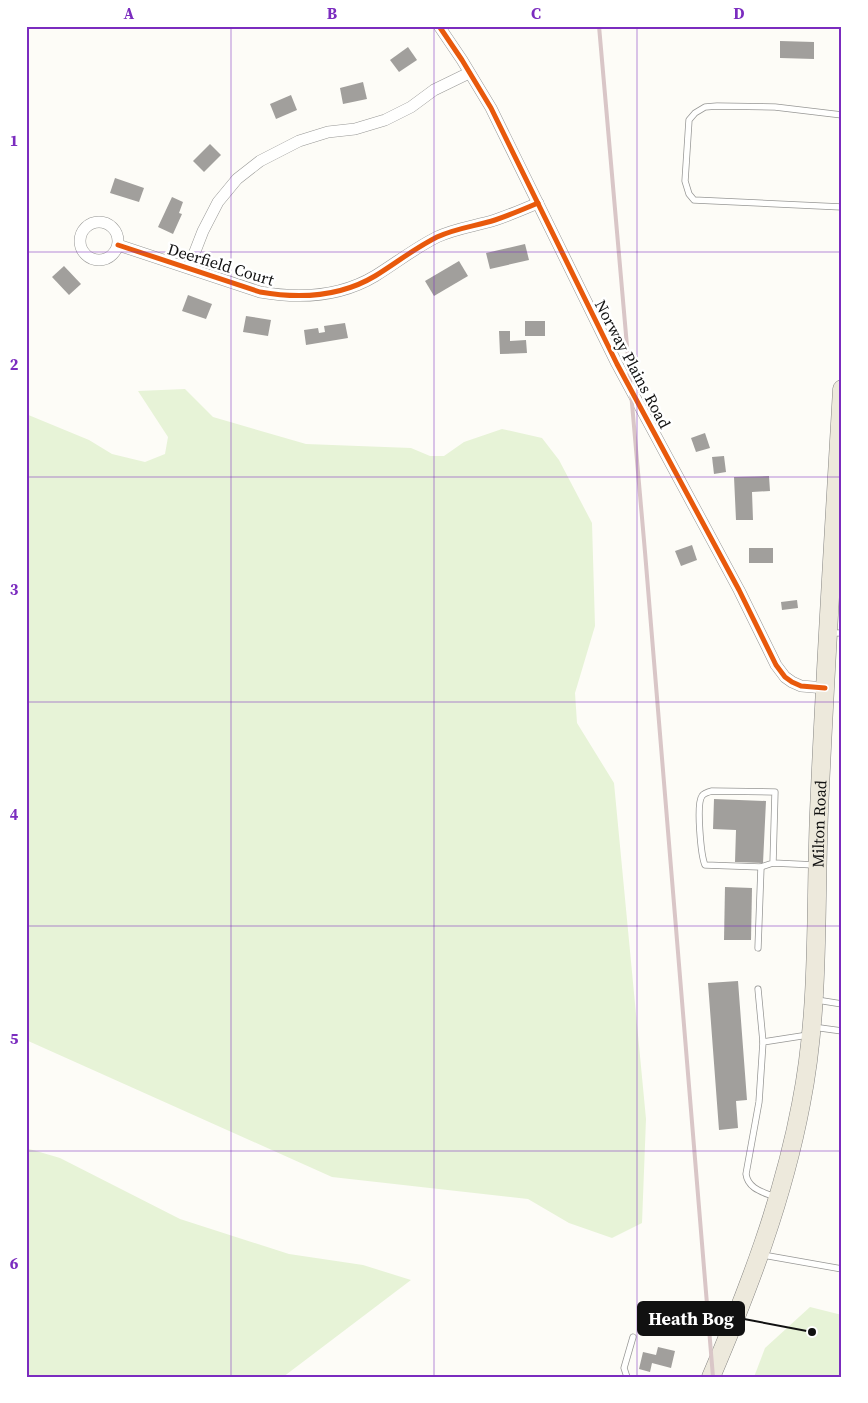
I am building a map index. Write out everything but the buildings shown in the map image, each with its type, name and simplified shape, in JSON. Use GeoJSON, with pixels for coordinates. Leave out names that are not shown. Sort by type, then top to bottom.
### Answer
{"type":"FeatureCollection","features":[{"type":"Feature","properties":{"kind":"main road","name":"Milton Road"},"geometry":{"type":"LineString","coordinates":[[711,1377],[761,1254],[786,1175],[802,1102],[813,1000],[825,688],[835,633],[842,389]]}},
{"type":"Feature","properties":{"kind":"street","name":"Norway Plains Road"},"geometry":{"type":"LineString","coordinates":[[439,26],[462,60],[490,108],[606,341],[739,590],[776,665],[785,677],[792,682],[801,686],[825,688]]}},
{"type":"Feature","properties":{"kind":"street"},"geometry":{"type":"LineString","coordinates":[[188,267],[218,202],[237,179],[260,161],[299,140],[328,132],[355,129],[385,120],[411,107],[434,90],[469,73]]}},
{"type":"Feature","properties":{"kind":"street","name":"Deerfield Court"},"geometry":{"type":"LineString","coordinates":[[118,245],[260,292],[304,296],[345,290],[373,277],[411,251],[437,237],[466,226],[495,220],[538,203]]}},
{"type":"Feature","properties":{"kind":"lane"},"geometry":{"type":"LineString","coordinates":[[842,115],[775,107],[705,107],[695,113],[689,120],[685,181],[688,194],[694,200],[842,207]]}},
{"type":"Feature","properties":{"kind":"lane"},"geometry":{"type":"LineString","coordinates":[[774,863],[775,792],[712,791],[706,792],[702,796],[699,810],[701,852],[705,865],[761,867],[774,863],[817,865]]}},
{"type":"Feature","properties":{"kind":"lane"},"geometry":{"type":"LineString","coordinates":[[758,948],[761,867]]}},
{"type":"Feature","properties":{"kind":"lane"},"geometry":{"type":"LineString","coordinates":[[758,989],[763,1042],[759,1102],[746,1174],[747,1180],[753,1187],[779,1199]]}},
{"type":"Feature","properties":{"kind":"lane"},"geometry":{"type":"LineString","coordinates":[[813,1000],[842,1004]]}},
{"type":"Feature","properties":{"kind":"lane"},"geometry":{"type":"LineString","coordinates":[[763,1042],[810,1031],[842,1032]]}},
{"type":"Feature","properties":{"kind":"lane"},"geometry":{"type":"LineString","coordinates":[[761,1254],[842,1269]]}},
{"type":"Feature","properties":{"kind":"lane"},"geometry":{"type":"LineString","coordinates":[[627,1377],[624,1368],[625,1361],[633,1337]]}},
{"type":"Feature","properties":{"kind":"green space"},"geometry":{"type":"Polygon","coordinates":[[[185,389],[213,417],[306,444],[411,448],[430,456],[444,456],[464,442],[502,429],[542,438],[559,460],[592,523],[595,626],[575,693],[577,723],[614,783],[646,1119],[642,1223],[612,1238],[569,1223],[528,1199],[332,1177],[26,1040],[26,414],[89,440],[112,454],[145,462],[165,454],[168,437],[138,391],[185,389]]]}},
{"type":"Feature","properties":{"kind":"green space"},"geometry":{"type":"Polygon","coordinates":[[[26,1148],[60,1158],[180,1219],[289,1254],[363,1265],[411,1280],[283,1377],[26,1377],[26,1148]]]}},
{"type":"Feature","properties":{"kind":"green space"},"geometry":{"type":"Polygon","coordinates":[[[810,1307],[842,1315],[842,1377],[754,1377],[765,1348],[810,1307]]]}},
{"type":"Feature","properties":{"kind":"railway"},"geometry":{"type":"LineString","coordinates":[[599,26],[645,552],[713,1377]]}},
{"type":"Feature","properties":{"kind":"cycle path"},"geometry":{"type":"LineString","coordinates":[[439,26],[491,108],[617,364],[739,590],[776,665],[785,677],[792,682],[801,686],[825,688]]}},
{"type":"Feature","properties":{"kind":"cycle path"},"geometry":{"type":"LineString","coordinates":[[118,245],[260,292],[305,296],[334,292],[362,283],[437,237],[495,220],[538,203]]}},
{"type":"Feature","properties":{"kind":"place","name":"Heath Bog"},"geometry":{"type":"Point","coordinates":[812,1332]}}]}
